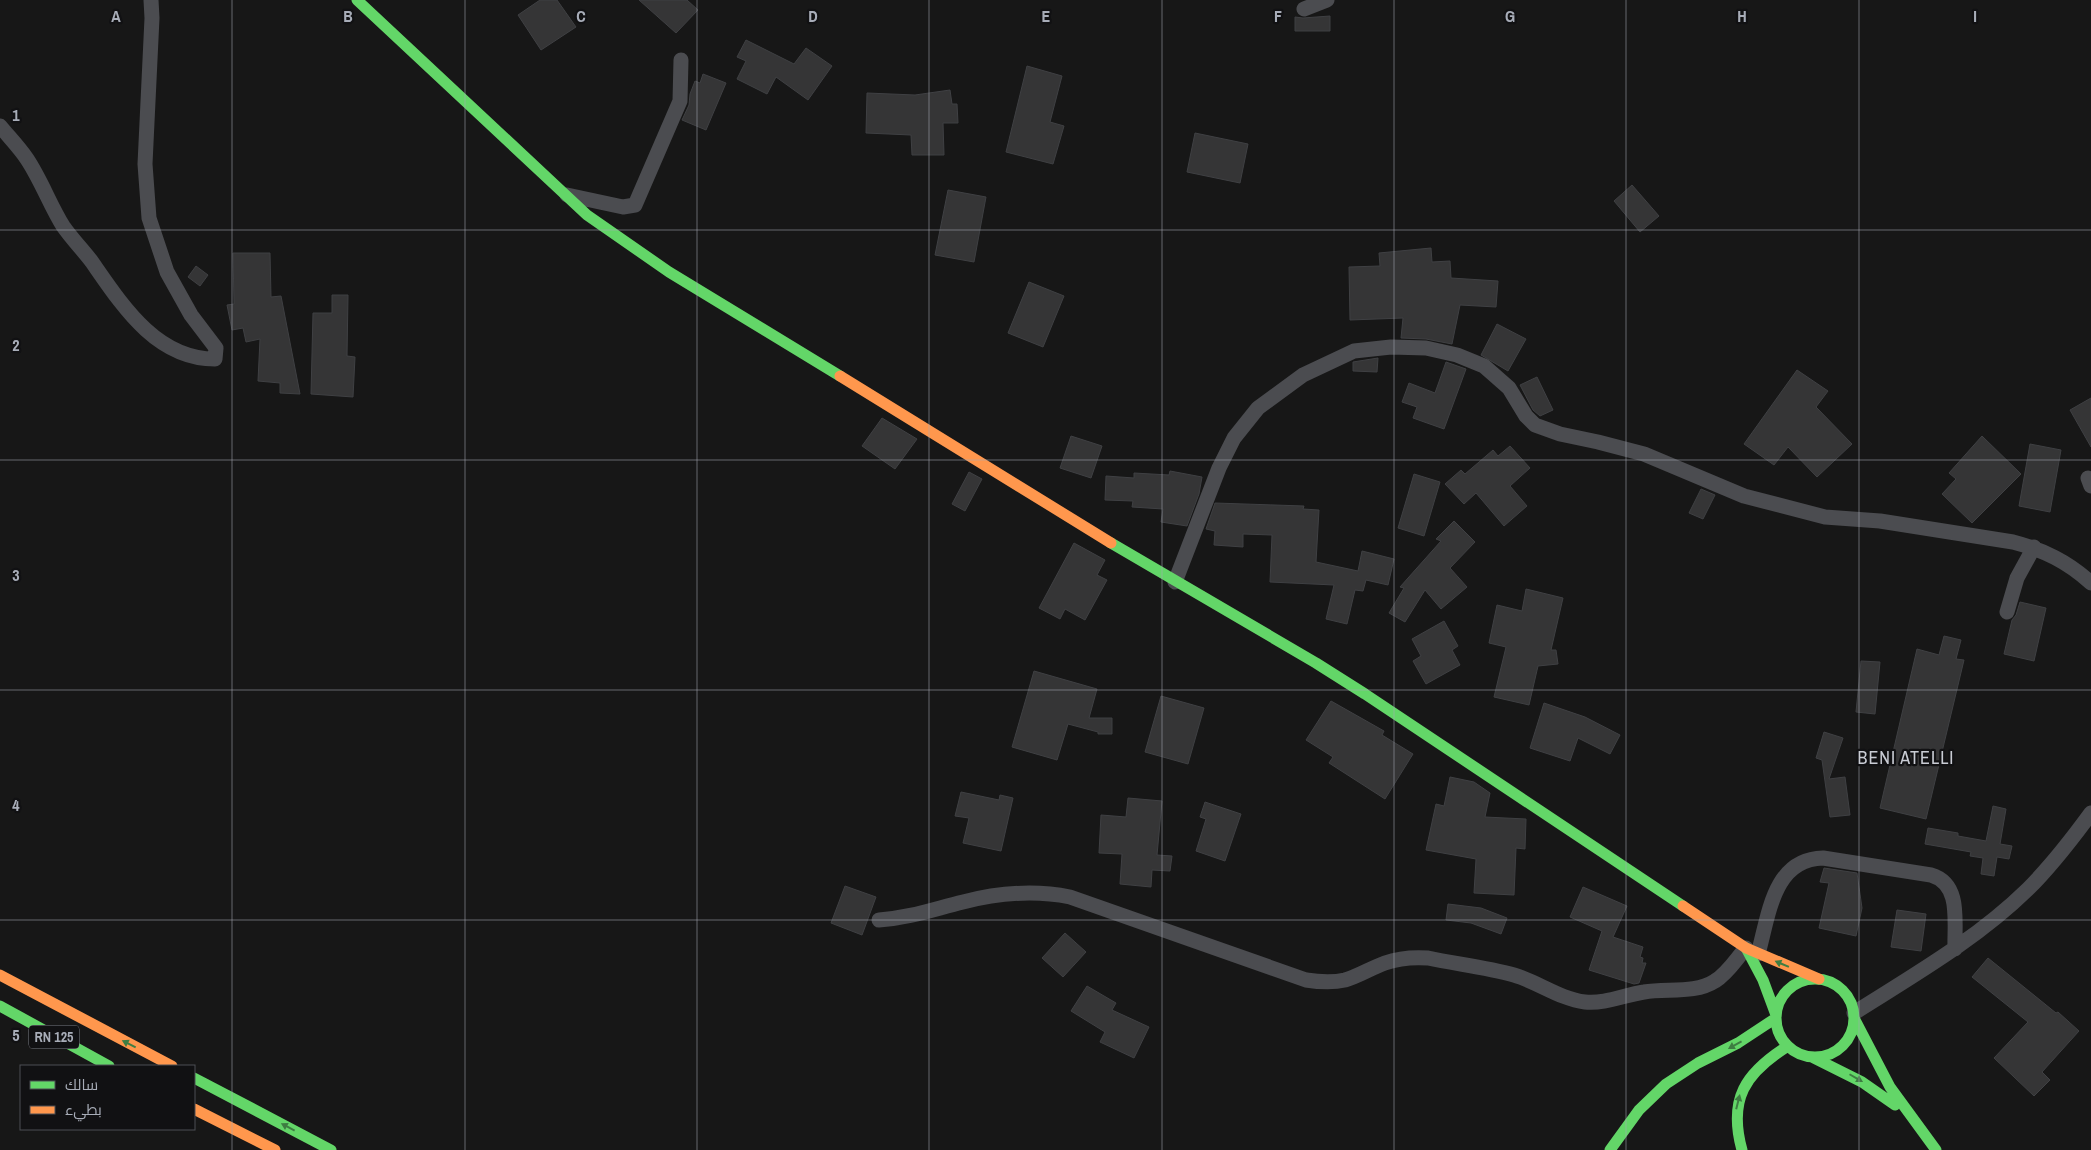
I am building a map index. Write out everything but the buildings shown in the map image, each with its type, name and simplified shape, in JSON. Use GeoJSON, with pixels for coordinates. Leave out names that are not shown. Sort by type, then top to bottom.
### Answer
{"type":"FeatureCollection","features":[{"type":"Feature","properties":{"kind":"main road"},"geometry":{"type":"LineString","coordinates":[[357,0],[587,215],[669,272],[1175,582],[1316,663],[1752,951],[1819,979]]}},
{"type":"Feature","properties":{"kind":"main road"},"geometry":{"type":"LineString","coordinates":[[1752,951],[1776,1017],[1779,1033],[1788,1046],[1795,1052],[1812,1057],[1862,1082],[1907,1115]]}},
{"type":"Feature","properties":{"kind":"main road"},"geometry":{"type":"LineString","coordinates":[[0,975],[170,1065]]}},
{"type":"Feature","properties":{"kind":"main road"},"geometry":{"type":"LineString","coordinates":[[1610,1150],[1639,1110],[1666,1084],[1698,1064],[1738,1044],[1776,1017],[1781,998],[1793,985],[1810,979],[1829,981],[1846,994],[1883,1078],[1907,1115],[1934,1148]]}},
{"type":"Feature","properties":{"kind":"main road","name":"RN 125"},"geometry":{"type":"LineString","coordinates":[[0,1006],[107,1065]]}},
{"type":"Feature","properties":{"kind":"main road"},"geometry":{"type":"LineString","coordinates":[[1812,1057],[1821,1056],[1838,1049],[1850,1035],[1854,1015]]}},
{"type":"Feature","properties":{"kind":"main road"},"geometry":{"type":"LineString","coordinates":[[1742,1150],[1736,1124],[1736,1111],[1744,1084],[1762,1062],[1788,1046]]}},
{"type":"Feature","properties":{"kind":"main road"},"geometry":{"type":"LineString","coordinates":[[195,1079],[331,1150]]}},
{"type":"Feature","properties":{"kind":"main road"},"geometry":{"type":"LineString","coordinates":[[195,1110],[275,1150]]}},
{"type":"Feature","properties":{"kind":"street"},"geometry":{"type":"LineString","coordinates":[[0,126],[27,159],[64,226],[124,308],[155,337],[178,352],[200,359],[215,359],[216,348],[191,315],[167,272],[149,218],[145,164],[152,18],[151,0]]}},
{"type":"Feature","properties":{"kind":"street"},"geometry":{"type":"LineString","coordinates":[[1304,9],[1327,0]]}},
{"type":"Feature","properties":{"kind":"street"},"geometry":{"type":"LineString","coordinates":[[564,194],[623,206],[635,205],[680,101],[681,60]]}},
{"type":"Feature","properties":{"kind":"street"},"geometry":{"type":"LineString","coordinates":[[1175,582],[1219,468],[1234,438],[1258,408],[1303,375],[1354,351],[1391,346],[1426,348],[1457,355],[1484,366],[1509,388],[1526,416],[1535,425],[1560,434],[1644,454],[1744,496],[1825,517],[1880,521],[2034,547],[2059,558],[2091,583]]}},
{"type":"Feature","properties":{"kind":"street"},"geometry":{"type":"LineString","coordinates":[[2008,612],[2017,578],[2034,547]]}},
{"type":"Feature","properties":{"kind":"street"},"geometry":{"type":"LineString","coordinates":[[1854,1015],[1955,948],[2028,889],[2091,813]]}},
{"type":"Feature","properties":{"kind":"street"},"geometry":{"type":"LineString","coordinates":[[879,920],[913,916],[962,902],[996,896],[1028,892],[1056,894],[1070,897],[1306,980],[1324,982],[1343,980],[1355,977],[1387,962],[1428,958],[1513,974],[1540,984],[1563,996],[1591,1002],[1646,992],[1705,986],[1752,951],[1783,876],[1805,860],[1823,858],[1931,875],[1945,881],[1950,887],[1954,901],[1955,948]]}},
{"type":"Feature","properties":{"kind":"traffic: fast"},"geometry":{"type":"LineString","coordinates":[[357,0],[587,215],[669,272],[840,376]]}},
{"type":"Feature","properties":{"kind":"traffic: fast"},"geometry":{"type":"LineString","coordinates":[[1111,543],[1316,663],[1365,694],[1683,906]]}},
{"type":"Feature","properties":{"kind":"traffic: fast"},"geometry":{"type":"LineString","coordinates":[[1746,948],[1763,980],[1776,1015]]}},
{"type":"Feature","properties":{"kind":"traffic: fast"},"geometry":{"type":"LineString","coordinates":[[1815,979],[1830,982],[1843,990],[1851,1003],[1854,1018],[1851,1033],[1843,1046],[1830,1054],[1815,1057],[1800,1054],[1787,1046],[1779,1033],[1776,1018],[1779,1003],[1787,990],[1800,982],[1815,979]]}},
{"type":"Feature","properties":{"kind":"traffic: fast"},"geometry":{"type":"LineString","coordinates":[[0,1006],[107,1065]]}},
{"type":"Feature","properties":{"kind":"traffic: fast"},"geometry":{"type":"LineString","coordinates":[[1610,1150],[1639,1110],[1666,1084],[1698,1063],[1738,1043],[1776,1018]]}},
{"type":"Feature","properties":{"kind":"traffic: fast"},"geometry":{"type":"LineString","coordinates":[[1854,1018],[1890,1087],[1936,1150]]}},
{"type":"Feature","properties":{"kind":"traffic: fast"},"geometry":{"type":"LineString","coordinates":[[1742,1150],[1737,1116],[1739,1102],[1744,1089],[1751,1077],[1761,1066],[1788,1046]]}},
{"type":"Feature","properties":{"kind":"traffic: fast"},"geometry":{"type":"LineString","coordinates":[[1812,1057],[1862,1082],[1895,1105]]}},
{"type":"Feature","properties":{"kind":"traffic: fast"},"geometry":{"type":"LineString","coordinates":[[195,1079],[331,1150]]}},
{"type":"Feature","properties":{"kind":"traffic: slow"},"geometry":{"type":"LineString","coordinates":[[840,376],[1111,543]]}},
{"type":"Feature","properties":{"kind":"traffic: slow"},"geometry":{"type":"LineString","coordinates":[[1683,906],[1746,948],[1819,979]]}},
{"type":"Feature","properties":{"kind":"traffic: slow"},"geometry":{"type":"LineString","coordinates":[[0,975],[170,1065]]}},
{"type":"Feature","properties":{"kind":"traffic: slow"},"geometry":{"type":"LineString","coordinates":[[195,1110],[275,1150]]}},
{"type":"Feature","properties":{"kind":"district","name":"BENI ATELLI"},"geometry":{"type":"Point","coordinates":[1906,757]}}]}
